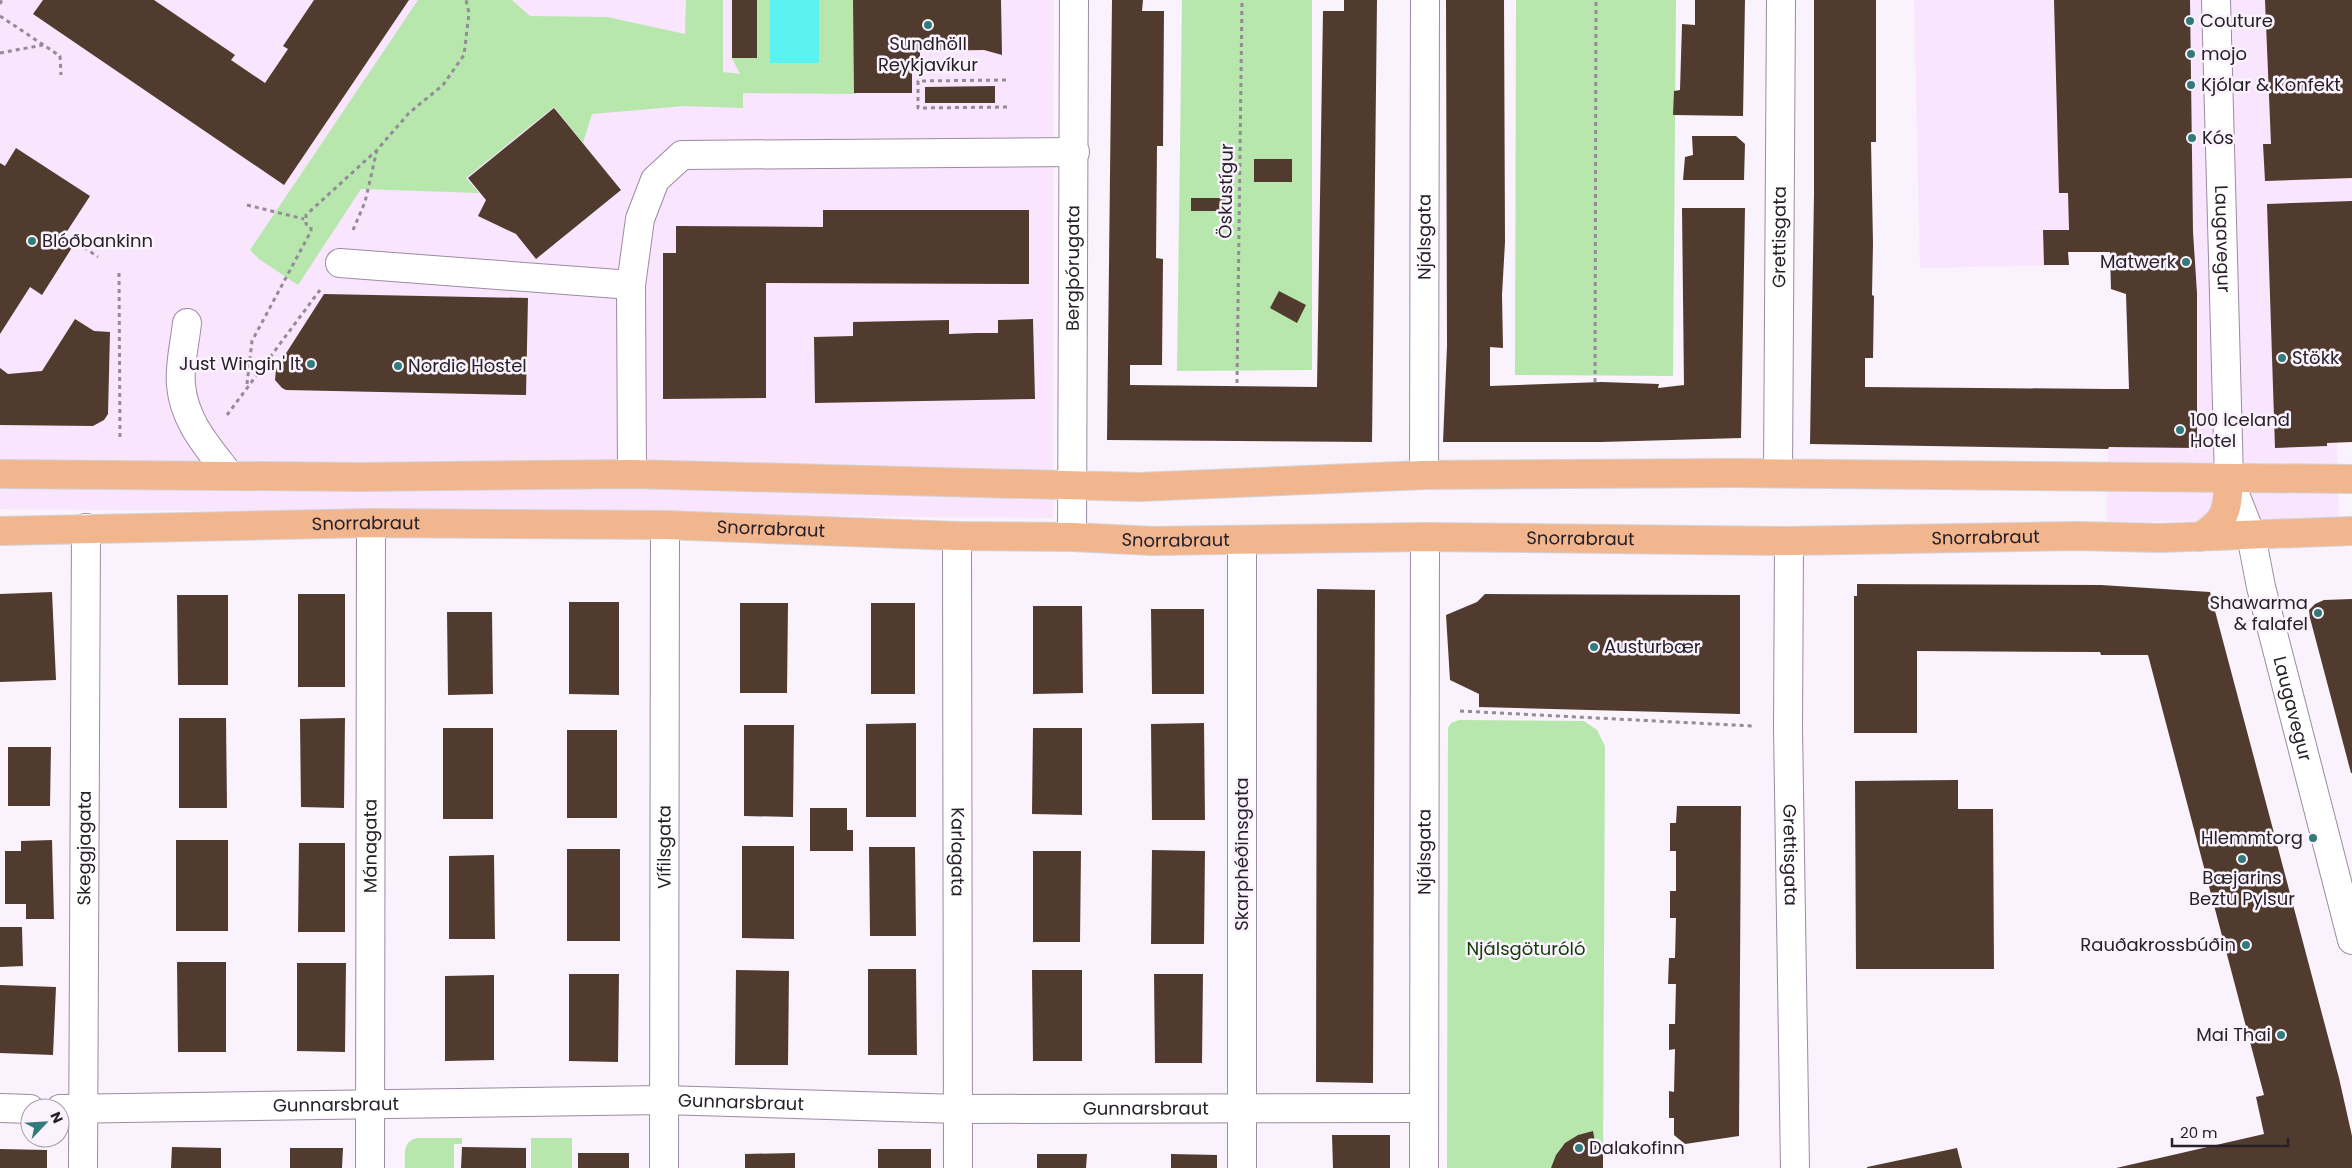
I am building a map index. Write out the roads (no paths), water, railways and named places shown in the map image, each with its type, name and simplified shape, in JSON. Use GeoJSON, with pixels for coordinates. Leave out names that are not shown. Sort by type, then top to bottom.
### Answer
{"type":"FeatureCollection","features":[{"type":"Feature","properties":{"kind":"main road"},"geometry":{"type":"LineString","coordinates":[[0,474],[230,476],[632,474],[1139,487],[1424,475],[1778,472],[2352,479]]}},
{"type":"Feature","properties":{"kind":"main road","name":"Laugavegur"},"geometry":{"type":"LineString","coordinates":[[2200,537],[2224,518],[2227,509],[2229,479]]}},
{"type":"Feature","properties":{"kind":"main road","name":"Snorrabraut"},"geometry":{"type":"LineString","coordinates":[[0,531],[371,523],[666,525],[1153,541],[1425,537],[1788,541],[2200,537],[2352,532]]}},
{"type":"Feature","properties":{"kind":"street","name":"Bergþórugata"},"geometry":{"type":"LineString","coordinates":[[1072,537],[1075,152],[1074,0]]}},
{"type":"Feature","properties":{"kind":"street","name":"Njálsgata"},"geometry":{"type":"LineString","coordinates":[[1424,0],[1424,475]]}},
{"type":"Feature","properties":{"kind":"street","name":"Grettisgata"},"geometry":{"type":"LineString","coordinates":[[1778,472],[1781,0]]}},
{"type":"Feature","properties":{"kind":"street","name":"Laugavegur"},"geometry":{"type":"LineString","coordinates":[[2216,0],[2229,479],[2251,535],[2261,588],[2352,940]]}},
{"type":"Feature","properties":{"kind":"street"},"geometry":{"type":"LineString","coordinates":[[632,474],[631,285],[640,219],[655,180],[682,155],[1075,152]]}},
{"type":"Feature","properties":{"kind":"street"},"geometry":{"type":"LineString","coordinates":[[340,263],[631,285]]}},
{"type":"Feature","properties":{"kind":"street"},"geometry":{"type":"LineString","coordinates":[[186,323],[181,384],[185,407],[194,427],[230,476]]}},
{"type":"Feature","properties":{"kind":"street","name":"Mánagata"},"geometry":{"type":"LineString","coordinates":[[370,1168],[372,1103],[371,523]]}},
{"type":"Feature","properties":{"kind":"street","name":"Vífilsgata"},"geometry":{"type":"LineString","coordinates":[[664,1168],[666,525]]}},
{"type":"Feature","properties":{"kind":"street","name":"Skeggjagata"},"geometry":{"type":"LineString","coordinates":[[83,1168],[71,1109],[86,528]]}},
{"type":"Feature","properties":{"kind":"street","name":"Karlagata"},"geometry":{"type":"LineString","coordinates":[[957,536],[958,1168]]}},
{"type":"Feature","properties":{"kind":"street","name":"Njálsgata"},"geometry":{"type":"LineString","coordinates":[[1424,1168],[1425,537]]}},
{"type":"Feature","properties":{"kind":"street","name":"Skarphéðinsgata"},"geometry":{"type":"LineString","coordinates":[[1242,540],[1242,1168]]}},
{"type":"Feature","properties":{"kind":"street","name":"Grettisgata"},"geometry":{"type":"LineString","coordinates":[[1788,541],[1788,728],[1795,1168]]}},
{"type":"Feature","properties":{"kind":"street","name":"Gunnarsbraut"},"geometry":{"type":"LineString","coordinates":[[71,1109],[663,1100],[959,1109],[1423,1108]]}},
{"type":"Feature","properties":{"kind":"street"},"geometry":{"type":"LineString","coordinates":[[0,1108],[20,1109]]}},
{"type":"Feature","properties":{"kind":"water"},"geometry":{"type":"Polygon","coordinates":[[[770,0],[819,0],[819,63],[770,63],[770,0]]]}},
{"type":"Feature","properties":{"kind":"place","name":"Couture"},"geometry":{"type":"Point","coordinates":[2190,21]}},
{"type":"Feature","properties":{"kind":"place","name":"Sundhöll Reykjavíkur"},"geometry":{"type":"Point","coordinates":[928,25]}},
{"type":"Feature","properties":{"kind":"place","name":"mojo"},"geometry":{"type":"Point","coordinates":[2191,54]}},
{"type":"Feature","properties":{"kind":"place","name":"Kjólar & Konfekt"},"geometry":{"type":"Point","coordinates":[2191,85]}},
{"type":"Feature","properties":{"kind":"place","name":"Kós"},"geometry":{"type":"Point","coordinates":[2192,138]}},
{"type":"Feature","properties":{"kind":"place","name":"Blóðbankinn"},"geometry":{"type":"Point","coordinates":[32,241]}},
{"type":"Feature","properties":{"kind":"place","name":"Matwerk"},"geometry":{"type":"Point","coordinates":[2186,262]}},
{"type":"Feature","properties":{"kind":"place","name":"Stökk"},"geometry":{"type":"Point","coordinates":[2282,358]}},
{"type":"Feature","properties":{"kind":"place","name":"Just Wingin' It"},"geometry":{"type":"Point","coordinates":[311,364]}},
{"type":"Feature","properties":{"kind":"place","name":"Nordic Hostel"},"geometry":{"type":"Point","coordinates":[398,366]}},
{"type":"Feature","properties":{"kind":"place","name":"100 Iceland Hotel"},"geometry":{"type":"Point","coordinates":[2180,430]}},
{"type":"Feature","properties":{"kind":"place","name":"Shawarma & falafel"},"geometry":{"type":"Point","coordinates":[2318,613]}},
{"type":"Feature","properties":{"kind":"place","name":"Austurbær"},"geometry":{"type":"Point","coordinates":[1594,647]}},
{"type":"Feature","properties":{"kind":"place","name":"Hlemmtorg"},"geometry":{"type":"Point","coordinates":[2313,838]}},
{"type":"Feature","properties":{"kind":"place","name":"Bæjarins Beztu Pylsur"},"geometry":{"type":"Point","coordinates":[2242,859]}},
{"type":"Feature","properties":{"kind":"place","name":"Rauðakrossbúðin"},"geometry":{"type":"Point","coordinates":[2246,945]}},
{"type":"Feature","properties":{"kind":"place","name":"Mai Thai"},"geometry":{"type":"Point","coordinates":[2281,1035]}},
{"type":"Feature","properties":{"kind":"place","name":"Dalakofinn"},"geometry":{"type":"Point","coordinates":[1579,1148]}},
{"type":"Feature","properties":{"kind":"park label","name":"Njálsgöturóló"},"geometry":{"type":"Point","coordinates":[1526,949]}}]}
